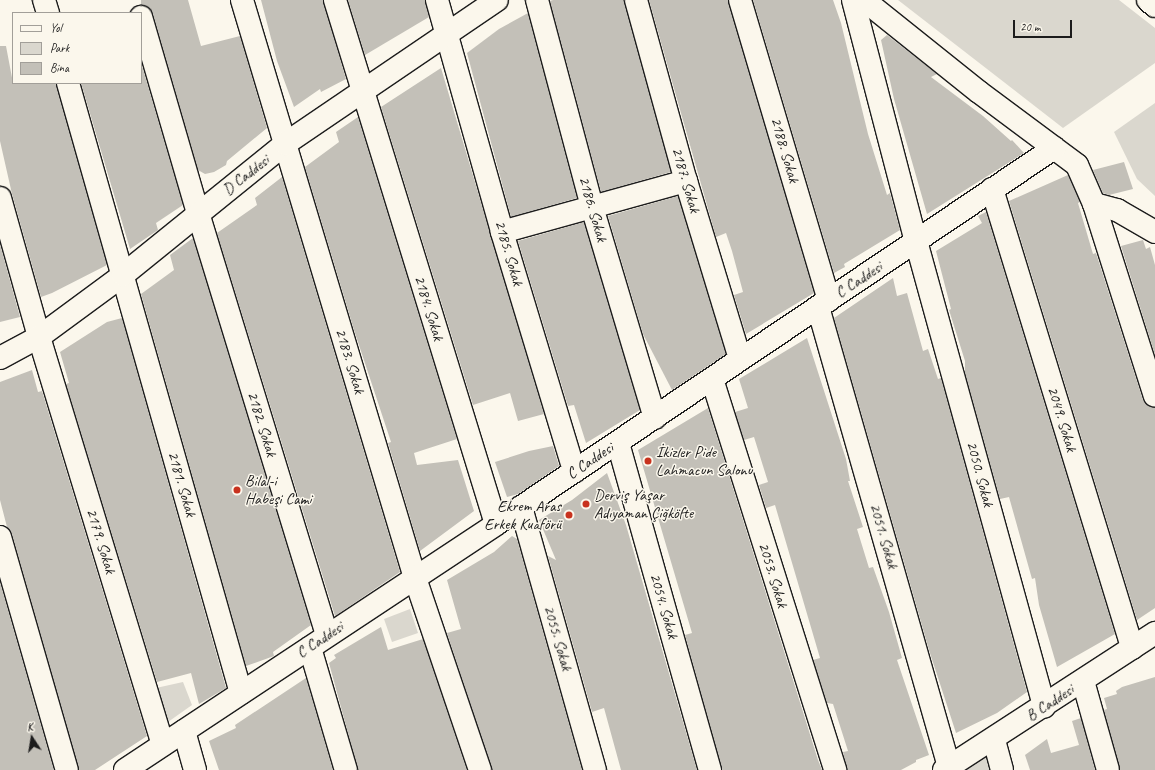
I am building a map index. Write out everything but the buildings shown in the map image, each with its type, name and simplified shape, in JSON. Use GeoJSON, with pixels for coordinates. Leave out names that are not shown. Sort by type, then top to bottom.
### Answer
{"type":"FeatureCollection","features":[{"type":"Feature","properties":{"kind":"street"},"geometry":{"type":"LineString","coordinates":[[44,0],[48,12]]}},
{"type":"Feature","properties":{"kind":"street"},"geometry":{"type":"LineString","coordinates":[[136,0],[140,12]]}},
{"type":"Feature","properties":{"kind":"street","name":"2183. Sokak"},"geometry":{"type":"LineString","coordinates":[[242,0],[415,578],[480,770]]}},
{"type":"Feature","properties":{"kind":"street","name":"2184. Sokak"},"geometry":{"type":"LineString","coordinates":[[335,0],[496,524]]}},
{"type":"Feature","properties":{"kind":"street","name":"2185. Sokak"},"geometry":{"type":"LineString","coordinates":[[437,0],[502,232],[574,471]]}},
{"type":"Feature","properties":{"kind":"street","name":"D Caddesi"},"geometry":{"type":"LineString","coordinates":[[0,358],[39,337],[123,275],[285,144],[497,0]]}},
{"type":"Feature","properties":{"kind":"street","name":"2186. Sokak"},"geometry":{"type":"LineString","coordinates":[[536,0],[592,207],[655,418]]}},
{"type":"Feature","properties":{"kind":"street","name":"2187. Sokak"},"geometry":{"type":"LineString","coordinates":[[636,0],[686,181],[740,359]]}},
{"type":"Feature","properties":{"kind":"street","name":"2188. Sokak"},"geometry":{"type":"LineString","coordinates":[[740,0],[824,304]]}},
{"type":"Feature","properties":{"kind":"street","name":"2050. Sokak"},"geometry":{"type":"LineString","coordinates":[[854,0],[916,241],[1044,707]]}},
{"type":"Feature","properties":{"kind":"street"},"geometry":{"type":"LineString","coordinates":[[864,0],[979,92],[1077,165],[1094,204],[1155,396]]}},
{"type":"Feature","properties":{"kind":"street"},"geometry":{"type":"LineString","coordinates":[[1148,0],[1155,6]]}},
{"type":"Feature","properties":{"kind":"street","name":"2182. Sokak"},"geometry":{"type":"LineString","coordinates":[[142,20],[198,213],[327,634]]}},
{"type":"Feature","properties":{"kind":"street","name":"2181. Sokak"},"geometry":{"type":"LineString","coordinates":[[68,84],[241,693]]}},
{"type":"Feature","properties":{"kind":"street","name":"C Caddesi"},"geometry":{"type":"LineString","coordinates":[[125,770],[310,648],[327,634],[415,578],[618,443],[740,359],[824,304],[1054,148]]}},
{"type":"Feature","properties":{"kind":"street"},"geometry":{"type":"LineString","coordinates":[[502,232],[686,181]]}},
{"type":"Feature","properties":{"kind":"street","name":"2049. Sokak"},"geometry":{"type":"LineString","coordinates":[[992,189],[1132,648]]}},
{"type":"Feature","properties":{"kind":"street","name":"2179. Sokak"},"geometry":{"type":"LineString","coordinates":[[0,198],[39,337],[163,745]]}},
{"type":"Feature","properties":{"kind":"street"},"geometry":{"type":"LineString","coordinates":[[1094,204],[1117,210],[1155,232]]}},
{"type":"Feature","properties":{"kind":"street","name":"2051. Sokak"},"geometry":{"type":"LineString","coordinates":[[824,304],[947,768]]}},
{"type":"Feature","properties":{"kind":"street","name":"2053. Sokak"},"geometry":{"type":"LineString","coordinates":[[712,379],[835,770]]}},
{"type":"Feature","properties":{"kind":"street","name":"2054. Sokak"},"geometry":{"type":"LineString","coordinates":[[618,443],[710,770]]}},
{"type":"Feature","properties":{"kind":"street","name":"2055. Sokak"},"geometry":{"type":"LineString","coordinates":[[521,507],[594,770]]}},
{"type":"Feature","properties":{"kind":"street"},"geometry":{"type":"LineString","coordinates":[[0,537],[66,770]]}},
{"type":"Feature","properties":{"kind":"street","name":"B Caddesi"},"geometry":{"type":"LineString","coordinates":[[947,768],[994,740],[1155,633]]}},
{"type":"Feature","properties":{"kind":"street"},"geometry":{"type":"LineString","coordinates":[[310,648],[346,770]]}},
{"type":"Feature","properties":{"kind":"street"},"geometry":{"type":"LineString","coordinates":[[1083,681],[1108,770]]}},
{"type":"Feature","properties":{"kind":"street"},"geometry":{"type":"LineString","coordinates":[[184,731],[195,770]]}},
{"type":"Feature","properties":{"kind":"street"},"geometry":{"type":"LineString","coordinates":[[994,740],[1002,770]]}},
{"type":"Feature","properties":{"kind":"green space"},"geometry":{"type":"Polygon","coordinates":[[[898,0],[1119,0],[1155,28],[1155,63],[1063,128],[898,0]]]}},
{"type":"Feature","properties":{"kind":"green space"},"geometry":{"type":"Polygon","coordinates":[[[1155,103],[1155,196],[1137,179],[1114,132],[1155,103]]]}},
{"type":"Feature","properties":{"kind":"green space"},"geometry":{"type":"Polygon","coordinates":[[[410,609],[418,633],[392,642],[384,619],[410,609]]]}},
{"type":"Feature","properties":{"kind":"green space"},"geometry":{"type":"Polygon","coordinates":[[[183,682],[192,705],[168,722],[156,688],[183,682]]]}},
{"type":"Feature","properties":{"kind":"green space"},"geometry":{"type":"Polygon","coordinates":[[[991,747],[998,770],[957,770],[991,747]]]}},
{"type":"Feature","properties":{"kind":"place","name":"İkizler Pide Lahmacun Salonu"},"geometry":{"type":"Point","coordinates":[648,461]}},
{"type":"Feature","properties":{"kind":"place","name":"Bilal-i Habeşi Cami"},"geometry":{"type":"Point","coordinates":[237,490]}},
{"type":"Feature","properties":{"kind":"place","name":"Derviş Yaşar Adıyaman Çiğköfte"},"geometry":{"type":"Point","coordinates":[586,504]}},
{"type":"Feature","properties":{"kind":"place","name":"Ekrem Aras Erkek Kuaförü"},"geometry":{"type":"Point","coordinates":[569,515]}}]}
